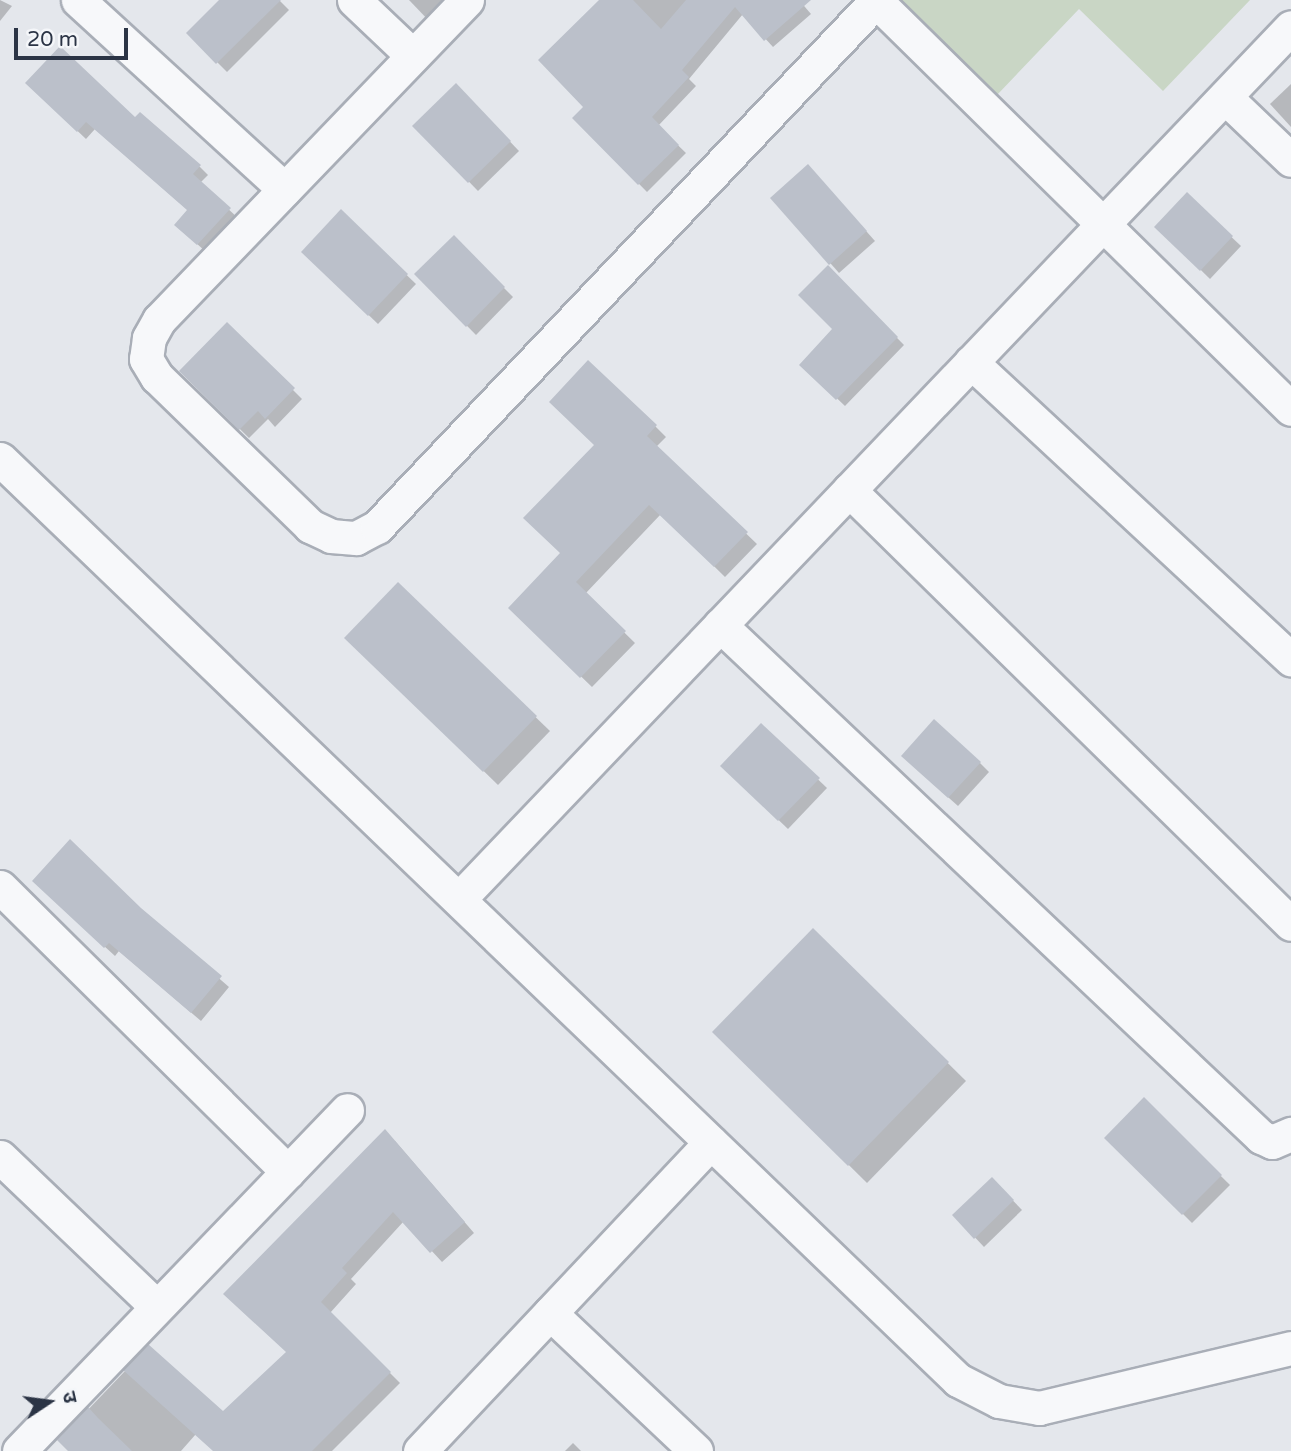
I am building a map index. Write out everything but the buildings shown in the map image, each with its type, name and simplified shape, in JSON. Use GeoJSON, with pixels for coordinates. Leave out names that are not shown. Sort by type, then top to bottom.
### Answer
{"type":"FeatureCollection","features":[{"type":"Feature","properties":{"kind":"street"},"geometry":{"type":"LineString","coordinates":[[78,0],[284,189]]}},
{"type":"Feature","properties":{"kind":"street"},"geometry":{"type":"LineString","coordinates":[[355,0],[413,56]]}},
{"type":"Feature","properties":{"kind":"street"},"geometry":{"type":"LineString","coordinates":[[467,0],[159,320],[149,338],[146,359],[157,377],[310,526],[331,536],[356,537],[377,527],[875,0],[1291,409]]}},
{"type":"Feature","properties":{"kind":"street"},"geometry":{"type":"LineString","coordinates":[[459,899],[1291,27]]}},
{"type":"Feature","properties":{"kind":"street"},"geometry":{"type":"LineString","coordinates":[[1225,97],[1291,160]]}},
{"type":"Feature","properties":{"kind":"street"},"geometry":{"type":"LineString","coordinates":[[971,362],[1291,659]]}},
{"type":"Feature","properties":{"kind":"street"},"geometry":{"type":"LineString","coordinates":[[0,458],[958,1380],[999,1401],[1038,1408],[1291,1348]]}},
{"type":"Feature","properties":{"kind":"street"},"geometry":{"type":"LineString","coordinates":[[849,490],[1291,924]]}},
{"type":"Feature","properties":{"kind":"street"},"geometry":{"type":"LineString","coordinates":[[720,625],[1261,1137],[1272,1142],[1291,1134]]}},
{"type":"Feature","properties":{"kind":"street"},"geometry":{"type":"LineString","coordinates":[[0,887],[288,1172]]}},
{"type":"Feature","properties":{"kind":"street"},"geometry":{"type":"LineString","coordinates":[[19,1451],[347,1111]]}},
{"type":"Feature","properties":{"kind":"street"},"geometry":{"type":"LineString","coordinates":[[433,1447],[550,1313],[711,1142]]}},
{"type":"Feature","properties":{"kind":"street"},"geometry":{"type":"LineString","coordinates":[[0,1157],[158,1307]]}},
{"type":"Feature","properties":{"kind":"street"},"geometry":{"type":"LineString","coordinates":[[550,1313],[696,1451]]}},
{"type":"Feature","properties":{"kind":"green space"},"geometry":{"type":"Polygon","coordinates":[[[899,0],[1250,0],[1163,91],[1079,9],[997,95],[899,0]]]}}]}
